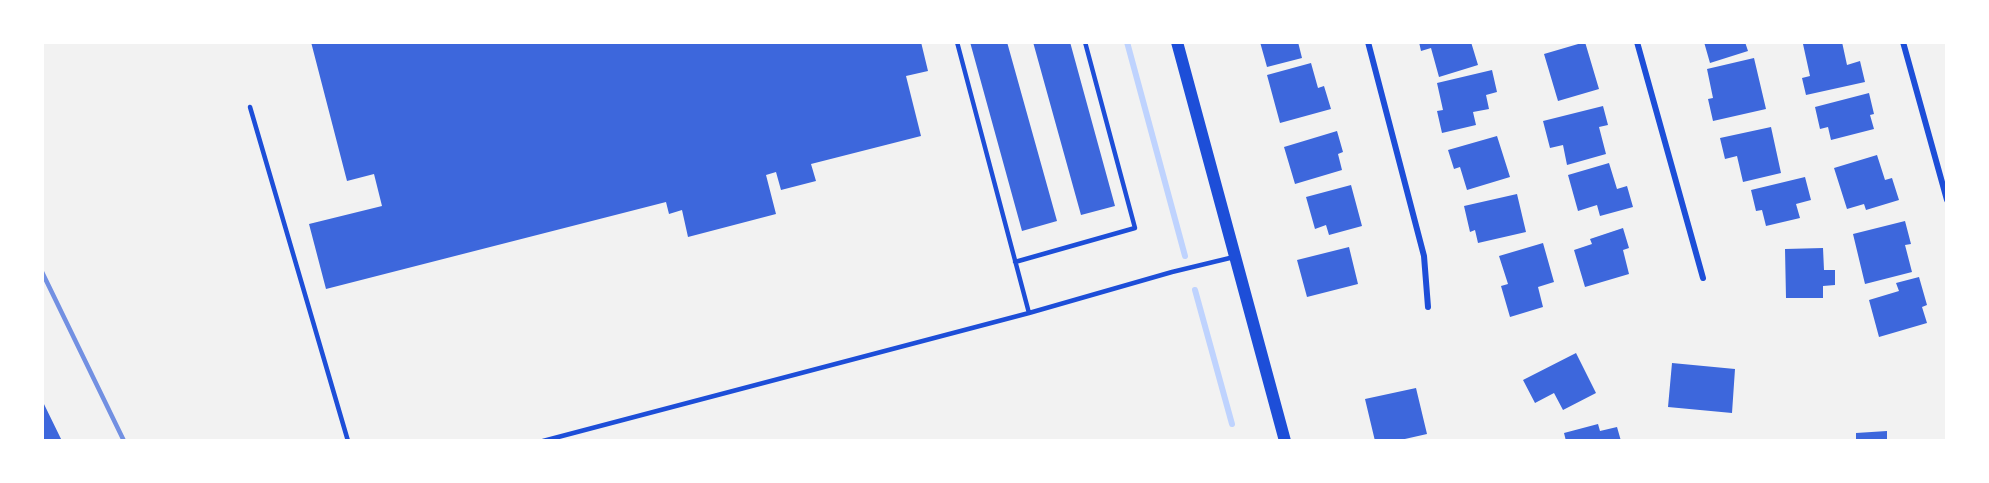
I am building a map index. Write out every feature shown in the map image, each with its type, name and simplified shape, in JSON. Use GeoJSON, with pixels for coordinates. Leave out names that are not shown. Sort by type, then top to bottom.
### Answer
{"type":"FeatureCollection","features":[{"type":"Feature","properties":{"kind":"main road"},"geometry":{"type":"LineString","coordinates":[[1177,42],[1285,441]]}},
{"type":"Feature","properties":{"kind":"street"},"geometry":{"type":"LineString","coordinates":[[1368,42],[1424,256],[1428,307]]}},
{"type":"Feature","properties":{"kind":"street"},"geometry":{"type":"LineString","coordinates":[[1637,42],[1703,278]]}},
{"type":"Feature","properties":{"kind":"street"},"geometry":{"type":"LineString","coordinates":[[1903,42],[1947,200]]}},
{"type":"Feature","properties":{"kind":"lane"},"geometry":{"type":"LineString","coordinates":[[957,42],[1029,313]]}},
{"type":"Feature","properties":{"kind":"lane"},"geometry":{"type":"LineString","coordinates":[[1015,262],[1135,228],[1085,42]]}},
{"type":"Feature","properties":{"kind":"lane"},"geometry":{"type":"LineString","coordinates":[[250,107],[348,441]]}},
{"type":"Feature","properties":{"kind":"lane"},"geometry":{"type":"LineString","coordinates":[[543,441],[1236,256]]}},
{"type":"Feature","properties":{"kind":"building"},"geometry":{"type":"Polygon","coordinates":[[[311,42],[921,42],[928,71],[906,76],[921,136],[811,164],[816,181],[781,190],[776,172],[766,175],[776,214],[688,237],[682,210],[669,214],[666,202],[326,289],[309,224],[382,206],[374,174],[347,181],[311,42]]]}},
{"type":"Feature","properties":{"kind":"building"},"geometry":{"type":"Polygon","coordinates":[[[970,42],[1007,42],[1057,221],[1022,231],[970,42]]]}},
{"type":"Feature","properties":{"kind":"building"},"geometry":{"type":"Polygon","coordinates":[[[1033,42],[1070,42],[1115,206],[1081,215],[1033,42]]]}},
{"type":"Feature","properties":{"kind":"building"},"geometry":{"type":"Polygon","coordinates":[[[1260,42],[1298,42],[1302,58],[1267,67],[1260,42]]]}},
{"type":"Feature","properties":{"kind":"building"},"geometry":{"type":"Polygon","coordinates":[[[1419,42],[1471,42],[1478,65],[1439,77],[1431,48],[1421,51],[1419,42]]]}},
{"type":"Feature","properties":{"kind":"building"},"geometry":{"type":"Polygon","coordinates":[[[1585,42],[1599,89],[1558,101],[1544,54],[1585,42]]]}},
{"type":"Feature","properties":{"kind":"building"},"geometry":{"type":"Polygon","coordinates":[[[1704,42],[1745,42],[1748,51],[1710,63],[1704,42]]]}},
{"type":"Feature","properties":{"kind":"building"},"geometry":{"type":"Polygon","coordinates":[[[1842,42],[1847,65],[1860,61],[1865,82],[1806,95],[1802,78],[1810,76],[1803,44],[1842,42]]]}},
{"type":"Feature","properties":{"kind":"building"},"geometry":{"type":"Polygon","coordinates":[[[1754,58],[1766,109],[1713,121],[1708,99],[1713,98],[1707,69],[1754,58]]]}},
{"type":"Feature","properties":{"kind":"building"},"geometry":{"type":"Polygon","coordinates":[[[1311,63],[1318,88],[1324,86],[1331,109],[1280,123],[1267,75],[1311,63]]]}},
{"type":"Feature","properties":{"kind":"building"},"geometry":{"type":"Polygon","coordinates":[[[1492,70],[1497,92],[1486,95],[1489,109],[1473,112],[1476,125],[1442,133],[1437,111],[1443,110],[1437,83],[1492,70]]]}},
{"type":"Feature","properties":{"kind":"building"},"geometry":{"type":"Polygon","coordinates":[[[1869,93],[1874,114],[1870,115],[1874,129],[1831,140],[1828,127],[1820,129],[1815,107],[1869,93]]]}},
{"type":"Feature","properties":{"kind":"building"},"geometry":{"type":"Polygon","coordinates":[[[1603,106],[1608,125],[1599,127],[1606,154],[1567,165],[1563,145],[1550,148],[1543,121],[1603,106]]]}},
{"type":"Feature","properties":{"kind":"building"},"geometry":{"type":"Polygon","coordinates":[[[1771,127],[1781,173],[1743,182],[1737,156],[1725,159],[1720,138],[1771,127]]]}},
{"type":"Feature","properties":{"kind":"building"},"geometry":{"type":"Polygon","coordinates":[[[1337,131],[1343,152],[1338,154],[1342,170],[1295,184],[1284,147],[1337,131]]]}},
{"type":"Feature","properties":{"kind":"building"},"geometry":{"type":"Polygon","coordinates":[[[1497,136],[1510,177],[1467,190],[1460,167],[1454,169],[1448,150],[1497,136]]]}},
{"type":"Feature","properties":{"kind":"building"},"geometry":{"type":"Polygon","coordinates":[[[1877,155],[1885,180],[1892,178],[1899,200],[1866,210],[1864,204],[1847,209],[1834,168],[1877,155]]]}},
{"type":"Feature","properties":{"kind":"building"},"geometry":{"type":"Polygon","coordinates":[[[1609,163],[1617,189],[1627,186],[1633,207],[1600,216],[1597,205],[1578,211],[1568,175],[1609,163]]]}},
{"type":"Feature","properties":{"kind":"building"},"geometry":{"type":"Polygon","coordinates":[[[1805,177],[1811,200],[1796,204],[1800,218],[1766,226],[1762,210],[1756,211],[1751,190],[1805,177]]]}},
{"type":"Feature","properties":{"kind":"building"},"geometry":{"type":"Polygon","coordinates":[[[1351,185],[1362,226],[1329,235],[1326,225],[1315,229],[1306,197],[1351,185]]]}},
{"type":"Feature","properties":{"kind":"building"},"geometry":{"type":"Polygon","coordinates":[[[1517,194],[1526,232],[1478,243],[1475,230],[1470,232],[1464,206],[1517,194]]]}},
{"type":"Feature","properties":{"kind":"building"},"geometry":{"type":"Polygon","coordinates":[[[1905,221],[1911,244],[1905,245],[1912,272],[1865,284],[1853,234],[1905,221]]]}},
{"type":"Feature","properties":{"kind":"building"},"geometry":{"type":"Polygon","coordinates":[[[1623,228],[1629,248],[1623,250],[1629,274],[1585,287],[1574,250],[1592,244],[1590,239],[1623,228]]]}},
{"type":"Feature","properties":{"kind":"building"},"geometry":{"type":"Polygon","coordinates":[[[1543,243],[1554,282],[1538,287],[1543,307],[1510,317],[1501,286],[1508,284],[1499,256],[1543,243]]]}},
{"type":"Feature","properties":{"kind":"building"},"geometry":{"type":"Polygon","coordinates":[[[1349,247],[1358,284],[1307,297],[1297,260],[1349,247]]]}},
{"type":"Feature","properties":{"kind":"building"},"geometry":{"type":"Polygon","coordinates":[[[1823,248],[1824,270],[1835,270],[1835,285],[1823,286],[1823,298],[1786,298],[1785,249],[1823,248]]]}},
{"type":"Feature","properties":{"kind":"building"},"geometry":{"type":"Polygon","coordinates":[[[1919,277],[1927,305],[1922,307],[1927,323],[1879,337],[1869,300],[1899,291],[1896,283],[1919,277]]]}},
{"type":"Feature","properties":{"kind":"building"},"geometry":{"type":"Polygon","coordinates":[[[1576,353],[1596,393],[1563,410],[1554,393],[1535,403],[1523,380],[1576,353]]]}},
{"type":"Feature","properties":{"kind":"building"},"geometry":{"type":"Polygon","coordinates":[[[1672,363],[1735,369],[1732,413],[1668,407],[1672,363]]]}},
{"type":"Feature","properties":{"kind":"building"},"geometry":{"type":"Polygon","coordinates":[[[1416,388],[1427,434],[1396,441],[1375,441],[1365,399],[1416,388]]]}},
{"type":"Feature","properties":{"kind":"building"},"geometry":{"type":"Polygon","coordinates":[[[42,400],[62,441],[42,441],[42,400]]]}},
{"type":"Feature","properties":{"kind":"building"},"geometry":{"type":"Polygon","coordinates":[[[1598,424],[1600,431],[1617,427],[1621,441],[1566,441],[1564,433],[1598,424]]]}},
{"type":"Feature","properties":{"kind":"building"},"geometry":{"type":"Polygon","coordinates":[[[1887,431],[1887,441],[1856,441],[1856,433],[1887,431]]]}},
{"type":"Feature","properties":{"kind":"waterway"},"geometry":{"type":"LineString","coordinates":[[1127,42],[1185,256]]}},
{"type":"Feature","properties":{"kind":"waterway"},"geometry":{"type":"LineString","coordinates":[[1195,290],[1232,424]]}},
{"type":"Feature","properties":{"kind":"railway"},"geometry":{"type":"LineString","coordinates":[[42,272],[124,441]]}}]}
